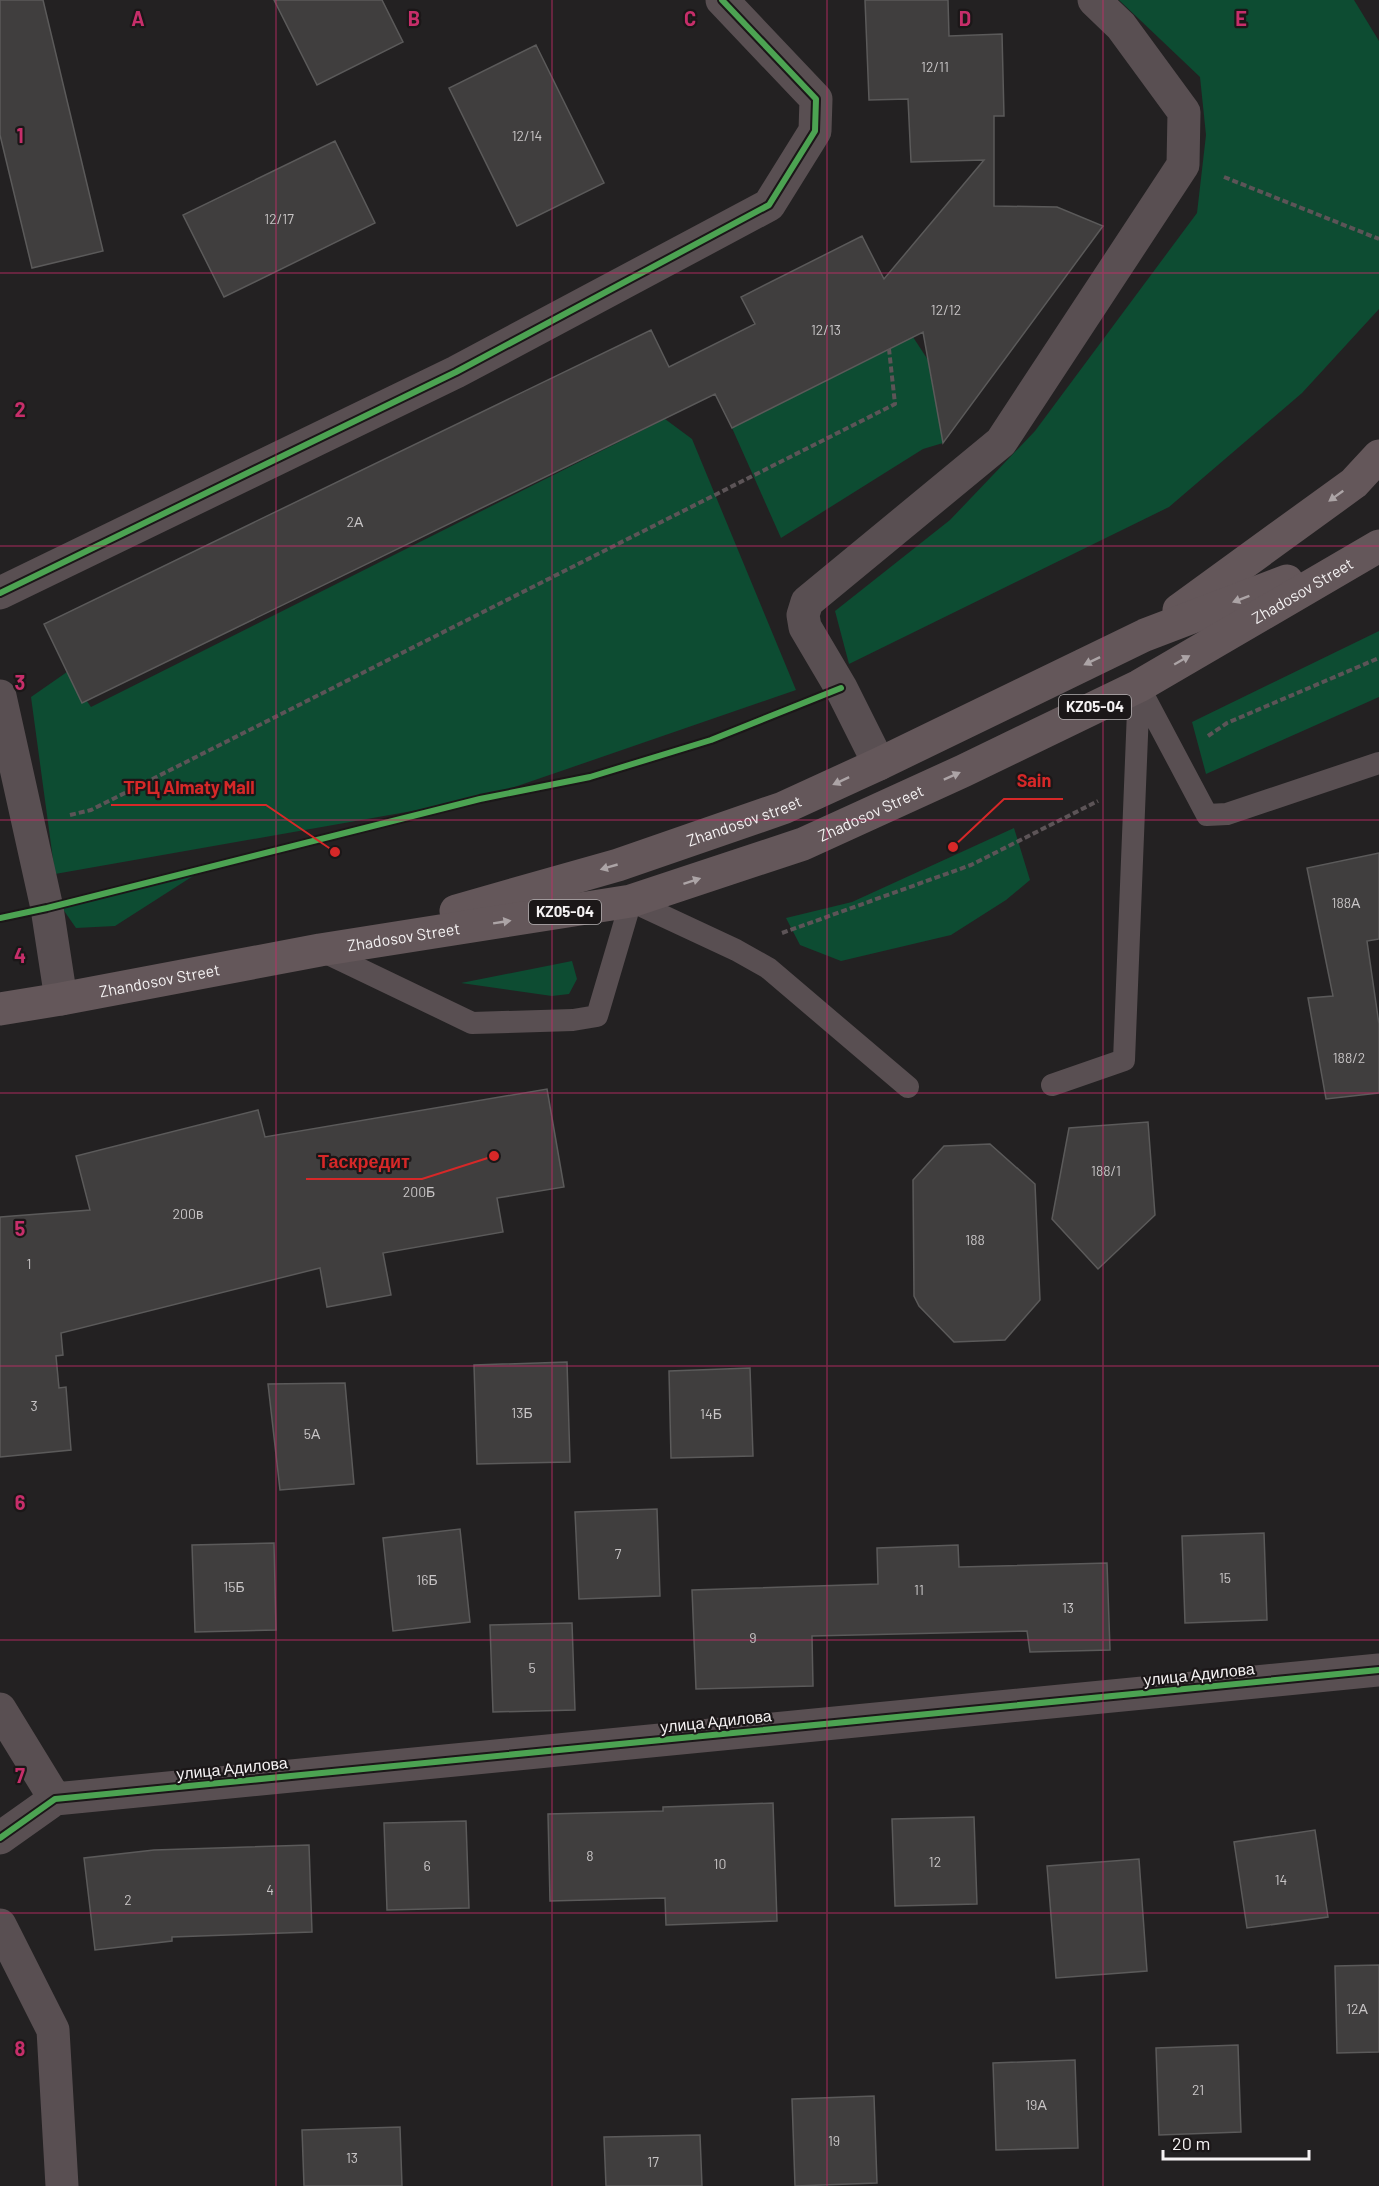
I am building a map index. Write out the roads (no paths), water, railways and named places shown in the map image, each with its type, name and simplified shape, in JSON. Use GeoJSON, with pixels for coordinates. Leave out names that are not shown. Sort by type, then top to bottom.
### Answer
{"type":"FeatureCollection","features":[{"type":"Feature","properties":{"kind":"main road"},"geometry":{"type":"LineString","coordinates":[[1145,635],[1354,483],[1379,456]]}},
{"type":"Feature","properties":{"kind":"main road","name":"KZ05-04"},"geometry":{"type":"LineString","coordinates":[[1145,635],[1377,547]]}},
{"type":"Feature","properties":{"kind":"main road","name":"Zhadosov Street"},"geometry":{"type":"LineString","coordinates":[[320,951],[631,902],[803,844],[963,771],[1139,686],[1377,547]]}},
{"type":"Feature","properties":{"kind":"main road","name":"Zhandosov street"},"geometry":{"type":"LineString","coordinates":[[320,951],[618,865],[783,808],[1145,635]]}},
{"type":"Feature","properties":{"kind":"main road","name":"Zhandosov Street"},"geometry":{"type":"LineString","coordinates":[[0,1009],[320,951]]}},
{"type":"Feature","properties":{"kind":"street"},"geometry":{"type":"LineString","coordinates":[[0,593],[456,372],[769,205],[815,131],[816,99],[722,0]]}},
{"type":"Feature","properties":{"kind":"street"},"geometry":{"type":"LineString","coordinates":[[879,764],[841,688],[806,627],[803,615],[807,602],[1000,442],[1183,165],[1184,112],[1121,26],[1094,0]]}},
{"type":"Feature","properties":{"kind":"street"},"geometry":{"type":"LineString","coordinates":[[0,696],[47,908],[61,999]]}},
{"type":"Feature","properties":{"kind":"street","name":"улица Адилова"},"geometry":{"type":"LineString","coordinates":[[55,1799],[1379,1670]]}},
{"type":"Feature","properties":{"kind":"street"},"geometry":{"type":"LineString","coordinates":[[0,1710],[55,1799],[0,1838]]}},
{"type":"Feature","properties":{"kind":"street"},"geometry":{"type":"LineString","coordinates":[[0,1925],[53,2030],[62,2186]]}},
{"type":"Feature","properties":{"kind":"lane"},"geometry":{"type":"LineString","coordinates":[[1139,686],[1207,815],[1227,814],[1379,763]]}},
{"type":"Feature","properties":{"kind":"lane"},"geometry":{"type":"LineString","coordinates":[[1052,1084],[1124,1060],[1139,686]]}},
{"type":"Feature","properties":{"kind":"lane"},"geometry":{"type":"LineString","coordinates":[[320,951],[472,1023],[573,1020],[597,1016],[631,902],[736,950],[768,968],[909,1087]]}},
{"type":"Feature","properties":{"kind":"place","name":"Sain"},"geometry":{"type":"Point","coordinates":[953,847]}},
{"type":"Feature","properties":{"kind":"place","name":"ТРЦ Almaty Mall"},"geometry":{"type":"Point","coordinates":[335,852]}},
{"type":"Feature","properties":{"kind":"place","name":"Таскредит"},"geometry":{"type":"Point","coordinates":[494,1156]}}]}
